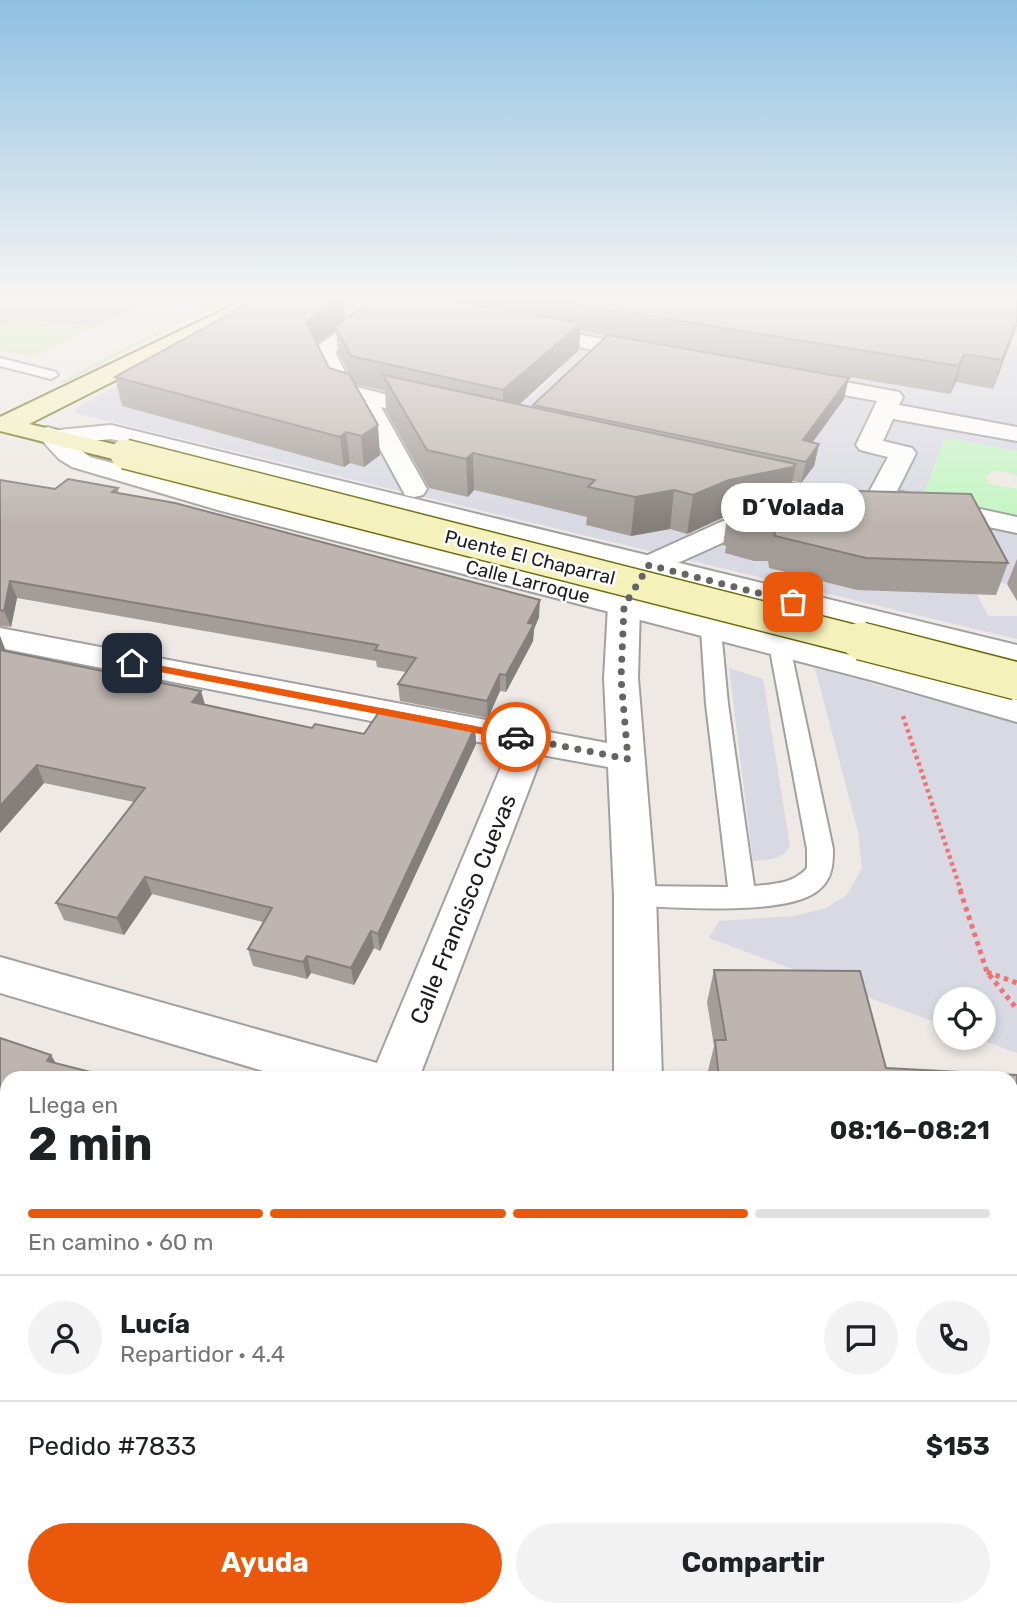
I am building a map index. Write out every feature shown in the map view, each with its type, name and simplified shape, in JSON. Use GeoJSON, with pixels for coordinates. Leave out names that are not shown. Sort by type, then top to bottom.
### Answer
{"type":"FeatureCollection","features":[{"type":"Feature","properties":{"kind":"main road"},"geometry":{"type":"LineString","coordinates":[[19,391],[54,373]]}},
{"type":"Feature","properties":{"kind":"main road"},"geometry":{"type":"LineString","coordinates":[[2,426],[109,373]]}},
{"type":"Feature","properties":{"kind":"main road","name":"Calle Larroque"},"geometry":{"type":"LineString","coordinates":[[2,426],[54,435],[125,454]]}},
{"type":"Feature","properties":{"kind":"main road","name":"Puente El Chaparral"},"geometry":{"type":"LineString","coordinates":[[125,454],[1017,681]]}},
{"type":"Feature","properties":{"kind":"street"},"geometry":{"type":"LineString","coordinates":[[334,373],[343,391],[456,418]]}},
{"type":"Feature","properties":{"kind":"street"},"geometry":{"type":"LineString","coordinates":[[775,386],[891,397],[869,445],[903,453],[881,496]]}},
{"type":"Feature","properties":{"kind":"street"},"geometry":{"type":"LineString","coordinates":[[363,396],[414,489]]}},
{"type":"Feature","properties":{"kind":"street"},"geometry":{"type":"LineString","coordinates":[[884,413],[1017,434]]}},
{"type":"Feature","properties":{"kind":"street","name":"Calle Larroque"},"geometry":{"type":"LineString","coordinates":[[54,435],[111,432],[1017,655]]}},
{"type":"Feature","properties":{"kind":"street","name":"Calle Larroque"},"geometry":{"type":"LineString","coordinates":[[54,435],[68,454],[81,462],[228,504],[890,675],[1017,711]]}},
{"type":"Feature","properties":{"kind":"street"},"geometry":{"type":"LineString","coordinates":[[711,473],[843,503]]}},
{"type":"Feature","properties":{"kind":"street"},"geometry":{"type":"LineString","coordinates":[[638,1071],[635,896],[621,678],[624,606],[649,565],[733,527],[881,496],[1017,526]]}},
{"type":"Feature","properties":{"kind":"street"},"geometry":{"type":"LineString","coordinates":[[0,638],[628,759]]}},
{"type":"Feature","properties":{"kind":"street","name":"Calle Francisco Cuevas"},"geometry":{"type":"LineString","coordinates":[[398,1071],[530,740]]}},
{"type":"Feature","properties":{"kind":"street"},"geometry":{"type":"LineString","coordinates":[[0,975],[336,1071]]}},
{"type":"Feature","properties":{"kind":"lane"},"geometry":{"type":"LineString","coordinates":[[45,373],[51,375]]}},
{"type":"Feature","properties":{"kind":"lane"},"geometry":{"type":"LineString","coordinates":[[635,896],[742,896],[779,892],[805,886],[820,870],[820,849],[769,596]]}},
{"type":"Feature","properties":{"kind":"lane"},"geometry":{"type":"LineString","coordinates":[[711,630],[716,704],[742,896]]}},
{"type":"Feature","properties":{"kind":"path"},"geometry":{"type":"LineString","coordinates":[[890,675],[986,972],[1017,1009]]}},
{"type":"Feature","properties":{"kind":"path"},"geometry":{"type":"LineString","coordinates":[[986,972],[1017,982]]}},
{"type":"Feature","properties":{"kind":"green space"},"geometry":{"type":"Polygon","coordinates":[[[77,373],[83,373],[64,383],[59,383],[77,373]]]}},
{"type":"Feature","properties":{"kind":"green space"},"geometry":{"type":"Polygon","coordinates":[[[945,437],[1017,451],[1017,476],[991,471],[989,476],[984,476],[988,479],[987,483],[1017,489],[1017,516],[923,496],[945,437]]]}},
{"type":"Feature","properties":{"kind":"shaded area"},"geometry":{"type":"Polygon","coordinates":[[[139,373],[344,373],[347,379],[472,405],[533,396],[556,373],[826,373],[868,381],[872,373],[949,373],[909,386],[950,394],[956,382],[972,373],[1017,373],[1017,451],[945,437],[923,496],[1017,516],[1017,584],[990,583],[960,525],[759,561],[768,561],[769,568],[818,581],[977,594],[988,616],[1017,616],[1017,639],[74,413],[79,406],[139,373]],[[445,420],[391,429],[426,487],[467,497],[474,490],[593,518],[631,536],[759,512],[445,420]],[[813,466],[741,471],[799,485],[813,466]]]}},
{"type":"Feature","properties":{"kind":"shaded area"},"geometry":{"type":"Polygon","coordinates":[[[729,668],[763,679],[790,846],[784,854],[773,859],[753,861],[729,668]]]}},
{"type":"Feature","properties":{"kind":"shaded area"},"geometry":{"type":"Polygon","coordinates":[[[815,668],[1017,723],[1017,1053],[996,1045],[996,987],[933,987],[933,1022],[709,938],[719,921],[793,916],[824,909],[847,895],[862,868],[858,832],[815,668]]]}},
{"type":"Feature","properties":{"kind":"building"},"geometry":{"type":"Polygon","coordinates":[[[121,373],[347,373],[378,425],[361,436],[346,432],[340,437],[115,377],[121,373]]]}},
{"type":"Feature","properties":{"kind":"building"},"geometry":{"type":"Polygon","coordinates":[[[429,373],[522,373],[503,390],[429,373]]]}},
{"type":"Feature","properties":{"kind":"building"},"geometry":{"type":"Polygon","coordinates":[[[567,373],[824,373],[849,378],[803,440],[819,444],[806,462],[533,405],[567,373]]]}},
{"type":"Feature","properties":{"kind":"building"},"geometry":{"type":"Polygon","coordinates":[[[383,375],[796,464],[793,467],[729,480],[693,495],[674,490],[635,497],[588,487],[595,480],[473,453],[466,459],[427,450],[383,375]]]}},
{"type":"Feature","properties":{"kind":"building"},"geometry":{"type":"Polygon","coordinates":[[[68,479],[118,488],[112,492],[175,503],[540,600],[528,623],[534,624],[506,675],[500,674],[487,701],[398,684],[416,658],[375,650],[378,645],[10,581],[4,611],[0,610],[0,480],[55,489],[68,479]]]}},
{"type":"Feature","properties":{"kind":"building"},"geometry":{"type":"Polygon","coordinates":[[[819,490],[971,494],[1008,563],[866,558],[775,536],[774,530],[730,521],[734,515],[728,514],[748,505],[819,490]]]}},
{"type":"Feature","properties":{"kind":"building"},"geometry":{"type":"Polygon","coordinates":[[[0,650],[201,691],[192,702],[312,728],[315,724],[364,734],[381,709],[475,727],[378,934],[371,931],[351,968],[307,956],[303,962],[248,949],[272,908],[145,877],[117,918],[56,903],[145,788],[37,765],[0,806],[0,650]]]}},
{"type":"Feature","properties":{"kind":"building"},"geometry":{"type":"Polygon","coordinates":[[[714,970],[860,971],[886,1068],[942,1071],[718,1071],[715,1040],[726,1040],[714,970]]]}},
{"type":"Feature","properties":{"kind":"building"},"geometry":{"type":"Polygon","coordinates":[[[0,1038],[51,1055],[47,1061],[86,1071],[0,1071],[0,1038]]]}},
{"type":"Feature","properties":{"kind":"way so far"},"geometry":{"type":"LineString","coordinates":[[516,737],[628,759],[621,678],[624,606],[649,565],[793,602]]}},
{"type":"Feature","properties":{"kind":"place","name":"D´Volada"},"geometry":{"type":"Point","coordinates":[793,602]}},
{"type":"Feature","properties":{"kind":"route"},"geometry":{"type":"LineString","coordinates":[[132,663],[516,737]]}}]}
